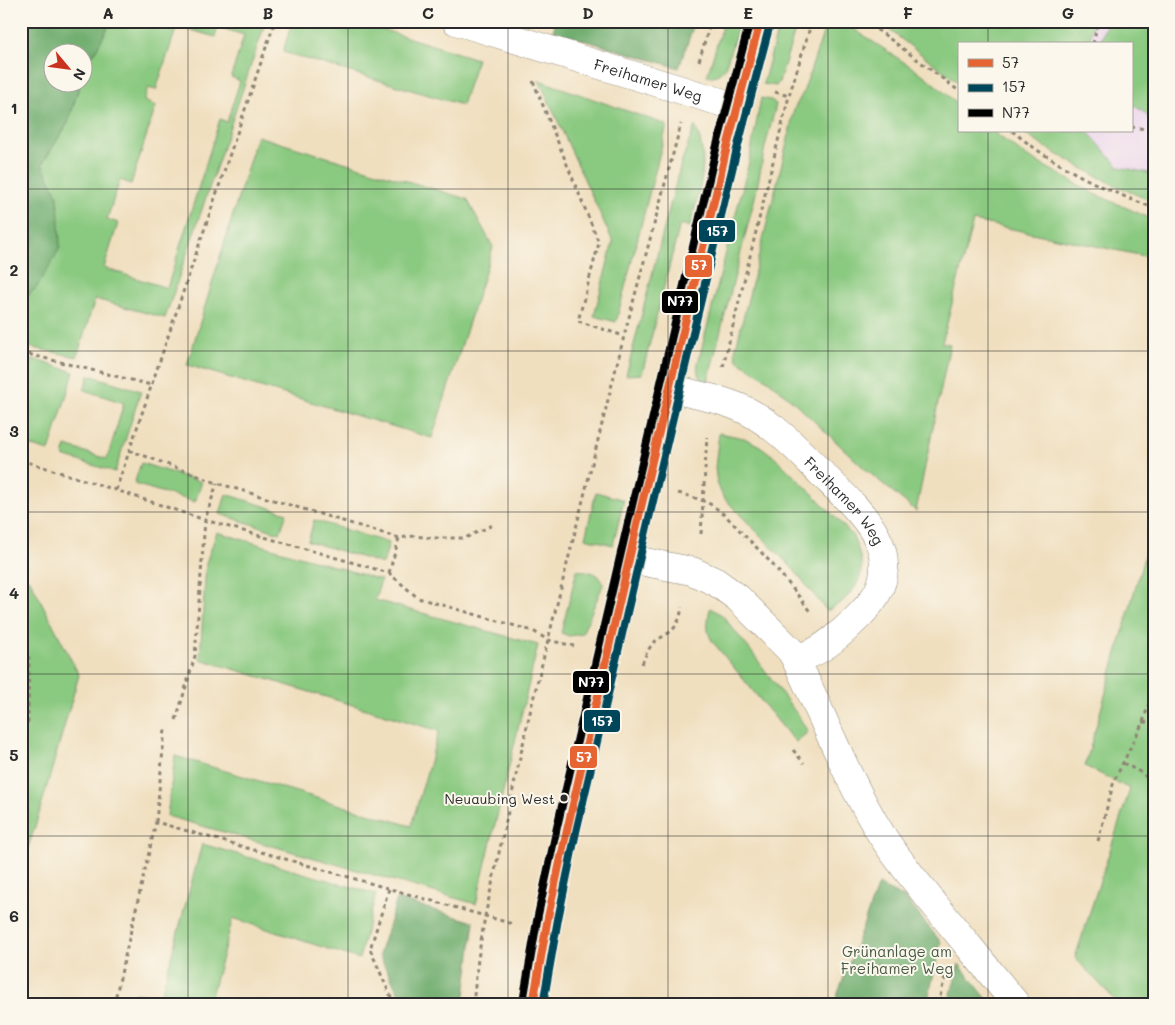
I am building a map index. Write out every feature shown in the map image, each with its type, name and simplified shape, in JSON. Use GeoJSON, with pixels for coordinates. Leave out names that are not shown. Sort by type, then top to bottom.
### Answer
{"type":"FeatureCollection","features":[{"type":"Feature","properties":{"kind":"street","name":"Freihamer Weg"},"geometry":{"type":"LineString","coordinates":[[456,21],[736,108]]}},
{"type":"Feature","properties":{"kind":"street"},"geometry":{"type":"LineString","coordinates":[[533,1004],[559,867],[629,559],[736,108],[760,21]]}},
{"type":"Feature","properties":{"kind":"street","name":"Freihamer Weg"},"geometry":{"type":"LineString","coordinates":[[669,388],[732,404],[766,423],[786,439],[832,484],[876,536],[882,550],[884,566],[883,580],[877,595],[848,628],[818,650],[805,656],[794,656]]}},
{"type":"Feature","properties":{"kind":"street"},"geometry":{"type":"LineString","coordinates":[[629,559],[692,571],[716,582],[738,598],[790,650],[863,803],[881,834],[913,879],[1016,1004]]}},
{"type":"Feature","properties":{"kind":"path"},"geometry":{"type":"LineString","coordinates":[[116,490],[150,385],[275,21]]}},
{"type":"Feature","properties":{"kind":"path"},"geometry":{"type":"LineString","coordinates":[[699,63],[711,21]]}},
{"type":"Feature","properties":{"kind":"path"},"geometry":{"type":"LineString","coordinates":[[721,372],[793,83],[812,21]]}},
{"type":"Feature","properties":{"kind":"path"},"geometry":{"type":"LineString","coordinates":[[863,21],[958,90]]}},
{"type":"Feature","properties":{"kind":"path"},"geometry":{"type":"LineString","coordinates":[[1093,42],[1098,21]]}},
{"type":"Feature","properties":{"kind":"path"},"geometry":{"type":"LineString","coordinates":[[530,75],[599,243],[578,321],[624,336]]}},
{"type":"Feature","properties":{"kind":"path"},"geometry":{"type":"LineString","coordinates":[[473,1004],[485,916],[548,640],[624,336],[683,118]]}},
{"type":"Feature","properties":{"kind":"path"},"geometry":{"type":"LineString","coordinates":[[1132,126],[1154,130]]}},
{"type":"Feature","properties":{"kind":"path"},"geometry":{"type":"LineString","coordinates":[[1013,132],[1052,160],[1094,183],[1154,208]]}},
{"type":"Feature","properties":{"kind":"path"},"geometry":{"type":"LineString","coordinates":[[21,353],[150,385]]}},
{"type":"Feature","properties":{"kind":"path"},"geometry":{"type":"LineString","coordinates":[[21,377],[28,354]]}},
{"type":"Feature","properties":{"kind":"path"},"geometry":{"type":"LineString","coordinates":[[700,534],[707,437]]}},
{"type":"Feature","properties":{"kind":"path"},"geometry":{"type":"LineString","coordinates":[[129,450],[217,483],[399,538],[414,536],[464,538],[495,524]]}},
{"type":"Feature","properties":{"kind":"path"},"geometry":{"type":"LineString","coordinates":[[21,460],[206,520],[389,573],[418,598],[533,631],[548,640],[642,663]]}},
{"type":"Feature","properties":{"kind":"path"},"geometry":{"type":"LineString","coordinates":[[176,720],[195,656],[206,520],[217,483]]}},
{"type":"Feature","properties":{"kind":"path"},"geometry":{"type":"LineString","coordinates":[[670,491],[703,500],[732,522],[783,576],[815,619]]}},
{"type":"Feature","properties":{"kind":"path"},"geometry":{"type":"LineString","coordinates":[[389,573],[399,538]]}},
{"type":"Feature","properties":{"kind":"path"},"geometry":{"type":"LineString","coordinates":[[641,669],[647,651],[652,644],[675,627],[679,621],[682,608]]}},
{"type":"Feature","properties":{"kind":"path"},"geometry":{"type":"LineString","coordinates":[[21,651],[28,658],[28,720],[21,740]]}},
{"type":"Feature","properties":{"kind":"path"},"geometry":{"type":"LineString","coordinates":[[1098,841],[1114,782],[1143,722],[1154,688]]}},
{"type":"Feature","properties":{"kind":"path"},"geometry":{"type":"LineString","coordinates":[[1143,722],[1154,723]]}},
{"type":"Feature","properties":{"kind":"path"},"geometry":{"type":"LineString","coordinates":[[114,1004],[156,822],[165,728]]}},
{"type":"Feature","properties":{"kind":"path"},"geometry":{"type":"LineString","coordinates":[[1123,763],[1142,773],[1154,785]]}},
{"type":"Feature","properties":{"kind":"path"},"geometry":{"type":"LineString","coordinates":[[156,822],[545,933]]}},
{"type":"Feature","properties":{"kind":"path"},"geometry":{"type":"LineString","coordinates":[[389,889],[370,949],[394,1004]]}},
{"type":"Feature","properties":{"kind":"path"},"geometry":{"type":"LineString","coordinates":[[938,1004],[947,969]]}},
{"type":"Feature","properties":{"kind":"shaded area"},"geometry":{"type":"Polygon","coordinates":[[[988,21],[1154,21],[1154,174],[1119,167],[1088,132],[1132,132],[1132,42],[1007,42],[988,21]]]}},
{"type":"Feature","properties":{"kind":"green space"},"geometry":{"type":"Polygon","coordinates":[[[21,21],[103,21],[108,27],[92,55],[92,42],[42,42],[42,92],[77,92],[68,123],[42,164],[58,197],[60,248],[37,287],[21,302],[21,21]]]}},
{"type":"Feature","properties":{"kind":"green space"},"geometry":{"type":"Polygon","coordinates":[[[103,21],[266,21],[165,318],[95,299],[77,357],[21,346],[21,302],[37,287],[58,197],[42,164],[68,123],[77,92],[92,92],[92,54],[108,27],[103,21]],[[177,26],[156,90],[148,88],[144,101],[156,106],[131,184],[120,180],[107,219],[118,223],[104,268],[167,288],[220,119],[227,122],[240,81],[231,77],[244,35],[218,27],[215,37],[177,26]]]}},
{"type":"Feature","properties":{"kind":"green space"},"geometry":{"type":"Polygon","coordinates":[[[292,21],[355,21],[477,59],[462,105],[283,52],[292,21]]]}},
{"type":"Feature","properties":{"kind":"green space"},"geometry":{"type":"Polygon","coordinates":[[[556,21],[695,21],[679,68],[553,31],[556,21]]]}},
{"type":"Feature","properties":{"kind":"green space"},"geometry":{"type":"Polygon","coordinates":[[[724,21],[740,21],[725,68],[717,75],[707,76],[724,21]]]}},
{"type":"Feature","properties":{"kind":"green space"},"geometry":{"type":"Polygon","coordinates":[[[780,21],[798,21],[779,82],[776,86],[763,84],[780,21]]]}},
{"type":"Feature","properties":{"kind":"green space"},"geometry":{"type":"Polygon","coordinates":[[[827,21],[837,21],[846,24],[925,76],[958,104],[958,132],[993,132],[1026,156],[1095,194],[1154,220],[1154,258],[973,221],[942,343],[950,344],[916,511],[865,469],[768,380],[737,360],[735,351],[794,109],[803,93],[827,21]]]}},
{"type":"Feature","properties":{"kind":"green space"},"geometry":{"type":"Polygon","coordinates":[[[875,21],[1095,21],[1089,42],[958,42],[958,82],[875,21]]]}},
{"type":"Feature","properties":{"kind":"green space"},"geometry":{"type":"Polygon","coordinates":[[[1107,21],[1154,21],[1154,126],[1151,125],[1149,118],[1144,113],[1132,105],[1132,42],[1101,42],[1107,21]]]}},
{"type":"Feature","properties":{"kind":"green space"},"geometry":{"type":"Polygon","coordinates":[[[539,80],[667,125],[616,322],[594,316],[613,242],[539,80]]]}},
{"type":"Feature","properties":{"kind":"green space"},"geometry":{"type":"Polygon","coordinates":[[[761,98],[771,100],[776,104],[775,109],[756,193],[708,381],[703,381],[698,373],[698,363],[749,162],[761,98]]]}},
{"type":"Feature","properties":{"kind":"green space"},"geometry":{"type":"Polygon","coordinates":[[[695,126],[700,139],[703,164],[700,189],[690,227],[680,224],[642,374],[626,375],[681,163],[695,126]]]}},
{"type":"Feature","properties":{"kind":"green space"},"geometry":{"type":"Polygon","coordinates":[[[1022,132],[1088,132],[1119,167],[1154,174],[1154,202],[1119,187],[1047,149],[1022,132]]]}},
{"type":"Feature","properties":{"kind":"green space"},"geometry":{"type":"Polygon","coordinates":[[[257,136],[467,199],[493,247],[432,438],[187,365],[257,136]]]}},
{"type":"Feature","properties":{"kind":"green space"},"geometry":{"type":"Polygon","coordinates":[[[33,359],[74,372],[49,451],[21,443],[21,396],[33,359]]]}},
{"type":"Feature","properties":{"kind":"green space"},"geometry":{"type":"Polygon","coordinates":[[[89,375],[141,391],[115,472],[63,456],[66,446],[107,459],[124,403],[84,390],[89,375]]]}},
{"type":"Feature","properties":{"kind":"green space"},"geometry":{"type":"Polygon","coordinates":[[[719,433],[744,438],[772,455],[852,535],[862,564],[860,577],[854,589],[843,601],[827,611],[794,570],[723,497],[717,483],[715,468],[719,433]]]}},
{"type":"Feature","properties":{"kind":"green space"},"geometry":{"type":"Polygon","coordinates":[[[141,463],[202,482],[195,502],[134,484],[141,463]]]}},
{"type":"Feature","properties":{"kind":"green space"},"geometry":{"type":"Polygon","coordinates":[[[596,492],[624,500],[613,545],[585,538],[596,492]]]}},
{"type":"Feature","properties":{"kind":"green space"},"geometry":{"type":"Polygon","coordinates":[[[226,494],[287,513],[280,533],[220,514],[226,494]]]}},
{"type":"Feature","properties":{"kind":"green space"},"geometry":{"type":"Polygon","coordinates":[[[314,520],[389,543],[383,564],[308,541],[314,520]]]}},
{"type":"Feature","properties":{"kind":"green space"},"geometry":{"type":"Polygon","coordinates":[[[1154,522],[1154,1004],[1119,1004],[1075,958],[1130,789],[1085,766],[1154,522]]]}},
{"type":"Feature","properties":{"kind":"green space"},"geometry":{"type":"Polygon","coordinates":[[[217,532],[381,580],[375,600],[538,645],[476,904],[167,816],[175,756],[411,826],[439,731],[200,659],[206,563],[217,532]]]}},
{"type":"Feature","properties":{"kind":"green space"},"geometry":{"type":"Polygon","coordinates":[[[577,570],[597,575],[602,580],[603,585],[582,634],[569,636],[561,633],[577,570]]]}},
{"type":"Feature","properties":{"kind":"green space"},"geometry":{"type":"Polygon","coordinates":[[[21,577],[30,580],[79,675],[21,870],[21,577]]]}},
{"type":"Feature","properties":{"kind":"green space"},"geometry":{"type":"Polygon","coordinates":[[[710,608],[722,615],[799,717],[808,732],[796,742],[712,641],[708,628],[710,608]]]}},
{"type":"Feature","properties":{"kind":"green space"},"geometry":{"type":"Polygon","coordinates":[[[202,844],[376,894],[359,959],[233,918],[210,999],[221,1004],[132,1004],[135,993],[160,998],[202,844]]]}},
{"type":"Feature","properties":{"kind":"green space","name":"Grünanlage am Freihamer Weg"},"geometry":{"type":"Polygon","coordinates":[[[878,885],[905,898],[941,942],[927,1004],[834,1004],[878,885]]]}},
{"type":"Feature","properties":{"kind":"green space"},"geometry":{"type":"Polygon","coordinates":[[[397,899],[474,922],[464,1004],[404,1004],[379,955],[397,899]]]}},
{"type":"Feature","properties":{"kind":"green space"},"geometry":{"type":"Polygon","coordinates":[[[959,964],[991,1004],[950,1004],[949,1001],[959,964]]]}},
{"type":"Feature","properties":{"kind":"transit line","name":"N77"},"geometry":{"type":"LineString","coordinates":[[523,1002],[538,915],[557,827],[716,149],[750,21]]}},
{"type":"Feature","properties":{"kind":"transit line","name":"57"},"geometry":{"type":"LineString","coordinates":[[533,1004],[548,917],[639,516],[726,151],[760,21]]}},
{"type":"Feature","properties":{"kind":"transit line","name":"157"},"geometry":{"type":"LineString","coordinates":[[543,1004],[576,832],[736,153],[770,24]]}},
{"type":"Feature","properties":{"kind":"place","name":"Neuaubing West"},"geometry":{"type":"Point","coordinates":[564,798]}}]}
